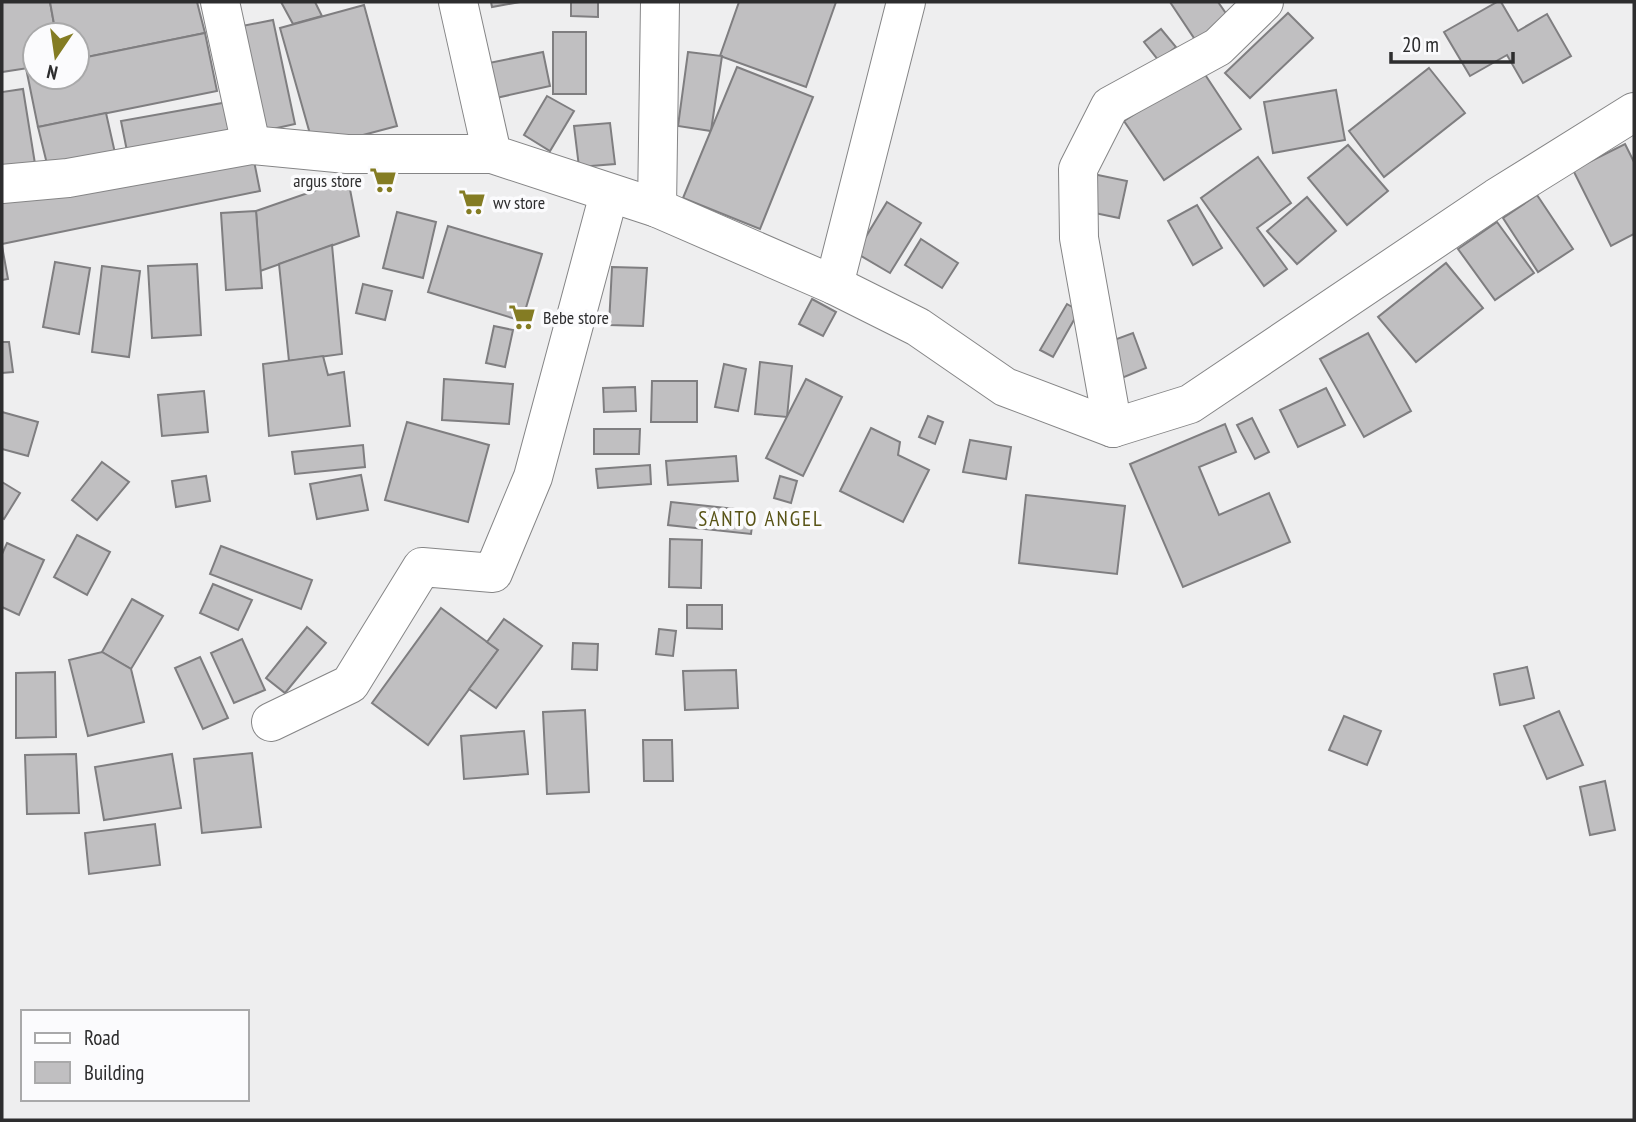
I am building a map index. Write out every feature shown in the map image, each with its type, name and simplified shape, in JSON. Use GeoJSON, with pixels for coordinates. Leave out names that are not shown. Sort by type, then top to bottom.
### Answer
{"type":"FeatureCollection","features":[{"type":"Feature","properties":{"kind":"street"},"geometry":{"type":"LineString","coordinates":[[220,2],[251,145]]}},
{"type":"Feature","properties":{"kind":"street"},"geometry":{"type":"LineString","coordinates":[[457,2],[492,154]]}},
{"type":"Feature","properties":{"kind":"street"},"geometry":{"type":"LineString","coordinates":[[657,208],[660,2]]}},
{"type":"Feature","properties":{"kind":"street"},"geometry":{"type":"LineString","coordinates":[[834,285],[906,2]]}},
{"type":"Feature","properties":{"kind":"street"},"geometry":{"type":"LineString","coordinates":[[1113,428],[1079,238],[1078,169],[1110,106],[1218,47],[1264,2]]}},
{"type":"Feature","properties":{"kind":"street"},"geometry":{"type":"LineString","coordinates":[[2,184],[68,178],[251,145],[347,154],[492,154],[657,208],[834,285],[918,327],[1005,387],[1113,428],[1190,404],[1496,198],[1634,112]]}},
{"type":"Feature","properties":{"kind":"street"},"geometry":{"type":"LineString","coordinates":[[271,722],[349,684],[422,567],[493,572],[533,477],[609,194]]}},
{"type":"Feature","properties":{"kind":"building"},"geometry":{"type":"Polygon","coordinates":[[[2,2],[50,2],[53,21],[21,21],[21,69],[2,72],[2,2]]]}},
{"type":"Feature","properties":{"kind":"building"},"geometry":{"type":"Polygon","coordinates":[[[50,2],[197,2],[205,33],[91,56],[91,21],[53,21],[50,2]]]}},
{"type":"Feature","properties":{"kind":"building"},"geometry":{"type":"Polygon","coordinates":[[[281,2],[315,2],[322,16],[293,24],[281,2]]]}},
{"type":"Feature","properties":{"kind":"building"},"geometry":{"type":"Polygon","coordinates":[[[491,2],[520,2],[492,7],[491,2]]]}},
{"type":"Feature","properties":{"kind":"building"},"geometry":{"type":"Polygon","coordinates":[[[571,2],[598,2],[598,17],[571,16],[571,2]]]}},
{"type":"Feature","properties":{"kind":"building"},"geometry":{"type":"Polygon","coordinates":[[[739,2],[836,2],[806,87],[720,56],[739,2]]]}},
{"type":"Feature","properties":{"kind":"building"},"geometry":{"type":"Polygon","coordinates":[[[1170,2],[1218,2],[1232,22],[1198,44],[1170,2]]]}},
{"type":"Feature","properties":{"kind":"building"},"geometry":{"type":"Polygon","coordinates":[[[1501,2],[1518,31],[1547,14],[1571,56],[1523,83],[1507,55],[1470,76],[1444,32],[1501,2]]]}},
{"type":"Feature","properties":{"kind":"building"},"geometry":{"type":"Polygon","coordinates":[[[364,5],[397,126],[314,148],[280,28],[364,5]]]}},
{"type":"Feature","properties":{"kind":"building"},"geometry":{"type":"Polygon","coordinates":[[[1288,13],[1313,38],[1250,98],[1225,73],[1288,13]]]}},
{"type":"Feature","properties":{"kind":"building"},"geometry":{"type":"Polygon","coordinates":[[[273,20],[295,124],[259,132],[237,27],[273,20]]]}},
{"type":"Feature","properties":{"kind":"building"},"geometry":{"type":"Polygon","coordinates":[[[1161,29],[1176,47],[1159,61],[1144,42],[1161,29]]]}},
{"type":"Feature","properties":{"kind":"building"},"geometry":{"type":"Polygon","coordinates":[[[553,32],[586,32],[586,94],[553,94],[553,32]]]}},
{"type":"Feature","properties":{"kind":"building"},"geometry":{"type":"Polygon","coordinates":[[[205,33],[217,91],[38,127],[31,91],[91,91],[91,56],[205,33]]]}},
{"type":"Feature","properties":{"kind":"building"},"geometry":{"type":"Polygon","coordinates":[[[543,52],[550,86],[496,98],[489,63],[543,52]]]}},
{"type":"Feature","properties":{"kind":"building"},"geometry":{"type":"Polygon","coordinates":[[[688,52],[722,56],[711,131],[678,126],[688,52]]]}},
{"type":"Feature","properties":{"kind":"building"},"geometry":{"type":"Polygon","coordinates":[[[737,67],[813,97],[760,229],[683,198],[737,67]]]}},
{"type":"Feature","properties":{"kind":"building"},"geometry":{"type":"Polygon","coordinates":[[[1429,68],[1465,113],[1384,177],[1349,131],[1429,68]]]}},
{"type":"Feature","properties":{"kind":"building"},"geometry":{"type":"Polygon","coordinates":[[[1202,70],[1241,129],[1164,180],[1124,121],[1202,70]]]}},
{"type":"Feature","properties":{"kind":"building"},"geometry":{"type":"Polygon","coordinates":[[[1336,90],[1345,140],[1273,153],[1264,102],[1336,90]]]}},
{"type":"Feature","properties":{"kind":"building"},"geometry":{"type":"Polygon","coordinates":[[[23,91],[36,170],[2,175],[2,92],[23,91]]]}},
{"type":"Feature","properties":{"kind":"building"},"geometry":{"type":"Polygon","coordinates":[[[547,96],[574,111],[550,151],[524,135],[547,96]]]}},
{"type":"Feature","properties":{"kind":"building"},"geometry":{"type":"Polygon","coordinates":[[[228,102],[234,137],[128,156],[121,121],[228,102]]]}},
{"type":"Feature","properties":{"kind":"building"},"geometry":{"type":"Polygon","coordinates":[[[106,113],[115,153],[48,168],[38,127],[106,113]]]}},
{"type":"Feature","properties":{"kind":"building"},"geometry":{"type":"Polygon","coordinates":[[[610,123],[615,164],[579,167],[574,126],[610,123]]]}},
{"type":"Feature","properties":{"kind":"building"},"geometry":{"type":"Polygon","coordinates":[[[1625,144],[1634,162],[1634,234],[1611,246],[1573,170],[1625,144]]]}},
{"type":"Feature","properties":{"kind":"building"},"geometry":{"type":"Polygon","coordinates":[[[1348,145],[1388,191],[1347,225],[1308,178],[1348,145]]]}},
{"type":"Feature","properties":{"kind":"building"},"geometry":{"type":"Polygon","coordinates":[[[252,151],[260,191],[2,244],[2,202],[252,151]]]}},
{"type":"Feature","properties":{"kind":"building"},"geometry":{"type":"Polygon","coordinates":[[[1258,157],[1291,203],[1257,228],[1287,269],[1264,286],[1201,198],[1258,157]]]}},
{"type":"Feature","properties":{"kind":"building"},"geometry":{"type":"Polygon","coordinates":[[[1093,174],[1127,181],[1119,218],[1085,211],[1093,174]]]}},
{"type":"Feature","properties":{"kind":"building"},"geometry":{"type":"Polygon","coordinates":[[[348,179],[359,236],[260,271],[256,211],[348,179]]]}},
{"type":"Feature","properties":{"kind":"building"},"geometry":{"type":"Polygon","coordinates":[[[1537,195],[1573,249],[1538,272],[1503,218],[1537,195]]]}},
{"type":"Feature","properties":{"kind":"building"},"geometry":{"type":"Polygon","coordinates":[[[1307,197],[1336,231],[1297,264],[1267,231],[1307,197]]]}},
{"type":"Feature","properties":{"kind":"building"},"geometry":{"type":"Polygon","coordinates":[[[887,202],[921,223],[890,273],[856,253],[887,202]]]}},
{"type":"Feature","properties":{"kind":"building"},"geometry":{"type":"Polygon","coordinates":[[[1197,205],[1222,248],[1193,265],[1168,221],[1197,205]]]}},
{"type":"Feature","properties":{"kind":"building"},"geometry":{"type":"Polygon","coordinates":[[[256,211],[262,288],[226,290],[221,213],[256,211]]]}},
{"type":"Feature","properties":{"kind":"building"},"geometry":{"type":"Polygon","coordinates":[[[397,212],[436,222],[423,278],[383,268],[397,212]]]}},
{"type":"Feature","properties":{"kind":"building"},"geometry":{"type":"Polygon","coordinates":[[[1497,222],[1534,273],[1495,300],[1458,249],[1497,222]]]}},
{"type":"Feature","properties":{"kind":"building"},"geometry":{"type":"Polygon","coordinates":[[[448,226],[542,254],[522,321],[428,292],[448,226]]]}},
{"type":"Feature","properties":{"kind":"building"},"geometry":{"type":"Polygon","coordinates":[[[921,239],[958,263],[942,288],[905,265],[921,239]]]}},
{"type":"Feature","properties":{"kind":"building"},"geometry":{"type":"Polygon","coordinates":[[[332,245],[342,354],[289,361],[279,264],[332,245]]]}},
{"type":"Feature","properties":{"kind":"building"},"geometry":{"type":"Polygon","coordinates":[[[2,246],[8,279],[2,280],[2,246]]]}},
{"type":"Feature","properties":{"kind":"building"},"geometry":{"type":"Polygon","coordinates":[[[55,262],[90,268],[79,334],[43,327],[55,262]]]}},
{"type":"Feature","properties":{"kind":"building"},"geometry":{"type":"Polygon","coordinates":[[[1446,263],[1483,308],[1416,362],[1378,317],[1446,263]]]}},
{"type":"Feature","properties":{"kind":"building"},"geometry":{"type":"Polygon","coordinates":[[[197,264],[201,335],[152,338],[148,266],[197,264]]]}},
{"type":"Feature","properties":{"kind":"building"},"geometry":{"type":"Polygon","coordinates":[[[102,266],[140,271],[129,357],[92,352],[102,266]]]}},
{"type":"Feature","properties":{"kind":"building"},"geometry":{"type":"Polygon","coordinates":[[[612,267],[647,268],[643,326],[609,325],[612,267]]]}},
{"type":"Feature","properties":{"kind":"building"},"geometry":{"type":"Polygon","coordinates":[[[363,284],[392,291],[385,320],[356,313],[363,284]]]}},
{"type":"Feature","properties":{"kind":"building"},"geometry":{"type":"Polygon","coordinates":[[[812,299],[836,312],[823,336],[799,324],[812,299]]]}},
{"type":"Feature","properties":{"kind":"building"},"geometry":{"type":"Polygon","coordinates":[[[1067,304],[1079,311],[1053,357],[1040,350],[1067,304]]]}},
{"type":"Feature","properties":{"kind":"building"},"geometry":{"type":"Polygon","coordinates":[[[494,326],[513,330],[505,367],[486,363],[494,326]]]}},
{"type":"Feature","properties":{"kind":"building"},"geometry":{"type":"Polygon","coordinates":[[[1133,333],[1146,368],[1117,380],[1103,344],[1133,333]]]}},
{"type":"Feature","properties":{"kind":"building"},"geometry":{"type":"Polygon","coordinates":[[[1368,333],[1411,411],[1364,437],[1320,359],[1368,333]]]}},
{"type":"Feature","properties":{"kind":"building"},"geometry":{"type":"Polygon","coordinates":[[[2,342],[9,342],[13,372],[2,373],[2,342]]]}},
{"type":"Feature","properties":{"kind":"building"},"geometry":{"type":"Polygon","coordinates":[[[323,356],[328,375],[344,372],[350,426],[269,436],[263,364],[323,356]]]}},
{"type":"Feature","properties":{"kind":"building"},"geometry":{"type":"Polygon","coordinates":[[[760,362],[792,366],[787,417],[755,414],[760,362]]]}},
{"type":"Feature","properties":{"kind":"building"},"geometry":{"type":"Polygon","coordinates":[[[724,364],[746,369],[738,411],[715,407],[724,364]]]}},
{"type":"Feature","properties":{"kind":"building"},"geometry":{"type":"Polygon","coordinates":[[[444,379],[513,384],[509,424],[442,420],[444,379]]]}},
{"type":"Feature","properties":{"kind":"building"},"geometry":{"type":"Polygon","coordinates":[[[806,379],[842,397],[803,476],[766,458],[806,379]]]}},
{"type":"Feature","properties":{"kind":"building"},"geometry":{"type":"Polygon","coordinates":[[[652,381],[697,381],[697,422],[651,422],[652,381]]]}},
{"type":"Feature","properties":{"kind":"building"},"geometry":{"type":"Polygon","coordinates":[[[635,387],[636,411],[604,412],[603,388],[635,387]]]}},
{"type":"Feature","properties":{"kind":"building"},"geometry":{"type":"Polygon","coordinates":[[[1326,388],[1345,425],[1298,447],[1280,410],[1326,388]]]}},
{"type":"Feature","properties":{"kind":"building"},"geometry":{"type":"Polygon","coordinates":[[[204,391],[208,432],[162,436],[158,395],[204,391]]]}},
{"type":"Feature","properties":{"kind":"building"},"geometry":{"type":"Polygon","coordinates":[[[2,412],[38,422],[28,456],[2,449],[2,412]]]}},
{"type":"Feature","properties":{"kind":"building"},"geometry":{"type":"Polygon","coordinates":[[[928,416],[943,422],[935,444],[919,437],[928,416]]]}},
{"type":"Feature","properties":{"kind":"building"},"geometry":{"type":"Polygon","coordinates":[[[1252,418],[1269,452],[1255,459],[1237,425],[1252,418]]]}},
{"type":"Feature","properties":{"kind":"building"},"geometry":{"type":"Polygon","coordinates":[[[407,422],[489,445],[468,522],[385,500],[407,422]]]}},
{"type":"Feature","properties":{"kind":"building"},"geometry":{"type":"Polygon","coordinates":[[[1225,424],[1236,452],[1199,467],[1219,515],[1269,493],[1290,542],[1183,587],[1130,464],[1225,424]]]}},
{"type":"Feature","properties":{"kind":"building"},"geometry":{"type":"Polygon","coordinates":[[[871,428],[900,442],[898,455],[929,470],[903,522],[840,491],[871,428]]]}},
{"type":"Feature","properties":{"kind":"building"},"geometry":{"type":"Polygon","coordinates":[[[594,429],[640,429],[639,454],[594,454],[594,429]]]}},
{"type":"Feature","properties":{"kind":"building"},"geometry":{"type":"Polygon","coordinates":[[[970,440],[1011,447],[1006,479],[963,472],[970,440]]]}},
{"type":"Feature","properties":{"kind":"building"},"geometry":{"type":"Polygon","coordinates":[[[363,445],[365,467],[295,474],[292,452],[363,445]]]}},
{"type":"Feature","properties":{"kind":"building"},"geometry":{"type":"Polygon","coordinates":[[[736,456],[738,481],[668,485],[666,461],[736,456]]]}},
{"type":"Feature","properties":{"kind":"building"},"geometry":{"type":"Polygon","coordinates":[[[102,462],[129,482],[97,520],[72,500],[102,462]]]}},
{"type":"Feature","properties":{"kind":"building"},"geometry":{"type":"Polygon","coordinates":[[[650,465],[651,484],[598,488],[596,469],[650,465]]]}},
{"type":"Feature","properties":{"kind":"building"},"geometry":{"type":"Polygon","coordinates":[[[361,475],[368,510],[317,519],[310,484],[361,475]]]}},
{"type":"Feature","properties":{"kind":"building"},"geometry":{"type":"Polygon","coordinates":[[[206,476],[210,501],[176,507],[172,481],[206,476]]]}},
{"type":"Feature","properties":{"kind":"building"},"geometry":{"type":"Polygon","coordinates":[[[780,476],[797,481],[791,503],[774,498],[780,476]]]}},
{"type":"Feature","properties":{"kind":"building"},"geometry":{"type":"Polygon","coordinates":[[[2,482],[20,493],[4,519],[2,518],[2,482]]]}},
{"type":"Feature","properties":{"kind":"building"},"geometry":{"type":"Polygon","coordinates":[[[1026,495],[1125,506],[1117,574],[1019,563],[1026,495]]]}},
{"type":"Feature","properties":{"kind":"building"},"geometry":{"type":"Polygon","coordinates":[[[671,502],[754,511],[751,534],[668,525],[671,502]]]}},
{"type":"Feature","properties":{"kind":"building"},"geometry":{"type":"Polygon","coordinates":[[[77,535],[110,552],[87,595],[54,577],[77,535]]]}},
{"type":"Feature","properties":{"kind":"building"},"geometry":{"type":"Polygon","coordinates":[[[670,539],[702,540],[701,588],[669,587],[670,539]]]}},
{"type":"Feature","properties":{"kind":"building"},"geometry":{"type":"Polygon","coordinates":[[[7,543],[44,560],[19,615],[2,607],[2,554],[7,543]]]}},
{"type":"Feature","properties":{"kind":"building"},"geometry":{"type":"Polygon","coordinates":[[[221,546],[312,580],[301,609],[210,574],[221,546]]]}},
{"type":"Feature","properties":{"kind":"building"},"geometry":{"type":"Polygon","coordinates":[[[213,584],[252,600],[238,630],[200,613],[213,584]]]}},
{"type":"Feature","properties":{"kind":"building"},"geometry":{"type":"Polygon","coordinates":[[[132,599],[163,616],[131,669],[102,652],[132,599]]]}},
{"type":"Feature","properties":{"kind":"building"},"geometry":{"type":"Polygon","coordinates":[[[687,605],[722,605],[722,629],[687,628],[687,605]]]}},
{"type":"Feature","properties":{"kind":"building"},"geometry":{"type":"Polygon","coordinates":[[[441,608],[498,650],[428,745],[372,703],[441,608]]]}},
{"type":"Feature","properties":{"kind":"building"},"geometry":{"type":"Polygon","coordinates":[[[504,619],[542,646],[496,708],[469,689],[498,650],[487,642],[504,619]]]}},
{"type":"Feature","properties":{"kind":"building"},"geometry":{"type":"Polygon","coordinates":[[[307,627],[326,643],[285,693],[266,678],[307,627]]]}},
{"type":"Feature","properties":{"kind":"building"},"geometry":{"type":"Polygon","coordinates":[[[659,629],[676,631],[673,656],[656,654],[659,629]]]}},
{"type":"Feature","properties":{"kind":"building"},"geometry":{"type":"Polygon","coordinates":[[[242,639],[265,690],[234,703],[211,653],[242,639]]]}},
{"type":"Feature","properties":{"kind":"building"},"geometry":{"type":"Polygon","coordinates":[[[573,643],[598,644],[597,670],[572,669],[573,643]]]}},
{"type":"Feature","properties":{"kind":"building"},"geometry":{"type":"Polygon","coordinates":[[[102,652],[131,669],[144,722],[88,736],[69,660],[102,652]]]}},
{"type":"Feature","properties":{"kind":"building"},"geometry":{"type":"Polygon","coordinates":[[[200,657],[228,718],[203,729],[175,668],[200,657]]]}},
{"type":"Feature","properties":{"kind":"building"},"geometry":{"type":"Polygon","coordinates":[[[1527,667],[1534,698],[1500,705],[1494,674],[1527,667]]]}},
{"type":"Feature","properties":{"kind":"building"},"geometry":{"type":"Polygon","coordinates":[[[736,670],[738,708],[685,710],[683,671],[736,670]]]}},
{"type":"Feature","properties":{"kind":"building"},"geometry":{"type":"Polygon","coordinates":[[[55,672],[56,737],[16,738],[16,673],[55,672]]]}},
{"type":"Feature","properties":{"kind":"building"},"geometry":{"type":"Polygon","coordinates":[[[585,710],[589,792],[547,794],[543,712],[585,710]]]}},
{"type":"Feature","properties":{"kind":"building"},"geometry":{"type":"Polygon","coordinates":[[[1559,711],[1583,765],[1547,779],[1524,726],[1559,711]]]}},
{"type":"Feature","properties":{"kind":"building"},"geometry":{"type":"Polygon","coordinates":[[[1344,716],[1381,731],[1367,765],[1329,750],[1344,716]]]}},
{"type":"Feature","properties":{"kind":"building"},"geometry":{"type":"Polygon","coordinates":[[[524,731],[528,774],[464,779],[461,736],[524,731]]]}},
{"type":"Feature","properties":{"kind":"building"},"geometry":{"type":"Polygon","coordinates":[[[643,740],[672,740],[673,781],[644,781],[643,740]]]}},
{"type":"Feature","properties":{"kind":"building"},"geometry":{"type":"Polygon","coordinates":[[[252,753],[261,827],[202,833],[194,759],[252,753]]]}},
{"type":"Feature","properties":{"kind":"building"},"geometry":{"type":"Polygon","coordinates":[[[76,754],[79,813],[27,814],[25,755],[76,754]]]}},
{"type":"Feature","properties":{"kind":"building"},"geometry":{"type":"Polygon","coordinates":[[[172,754],[181,808],[104,820],[95,767],[172,754]]]}},
{"type":"Feature","properties":{"kind":"building"},"geometry":{"type":"Polygon","coordinates":[[[1605,781],[1615,830],[1590,835],[1580,787],[1605,781]]]}},
{"type":"Feature","properties":{"kind":"building"},"geometry":{"type":"Polygon","coordinates":[[[155,824],[160,865],[89,874],[85,833],[155,824]]]}},
{"type":"Feature","properties":{"kind":"place","name":"argus store"},"geometry":{"type":"Point","coordinates":[383,180]}},
{"type":"Feature","properties":{"kind":"place","name":"wv store"},"geometry":{"type":"Point","coordinates":[472,202]}},
{"type":"Feature","properties":{"kind":"place","name":"Bebe store"},"geometry":{"type":"Point","coordinates":[522,317]}},
{"type":"Feature","properties":{"kind":"district","name":"SANTO ANGEL"},"geometry":{"type":"Point","coordinates":[761,518]}}]}
